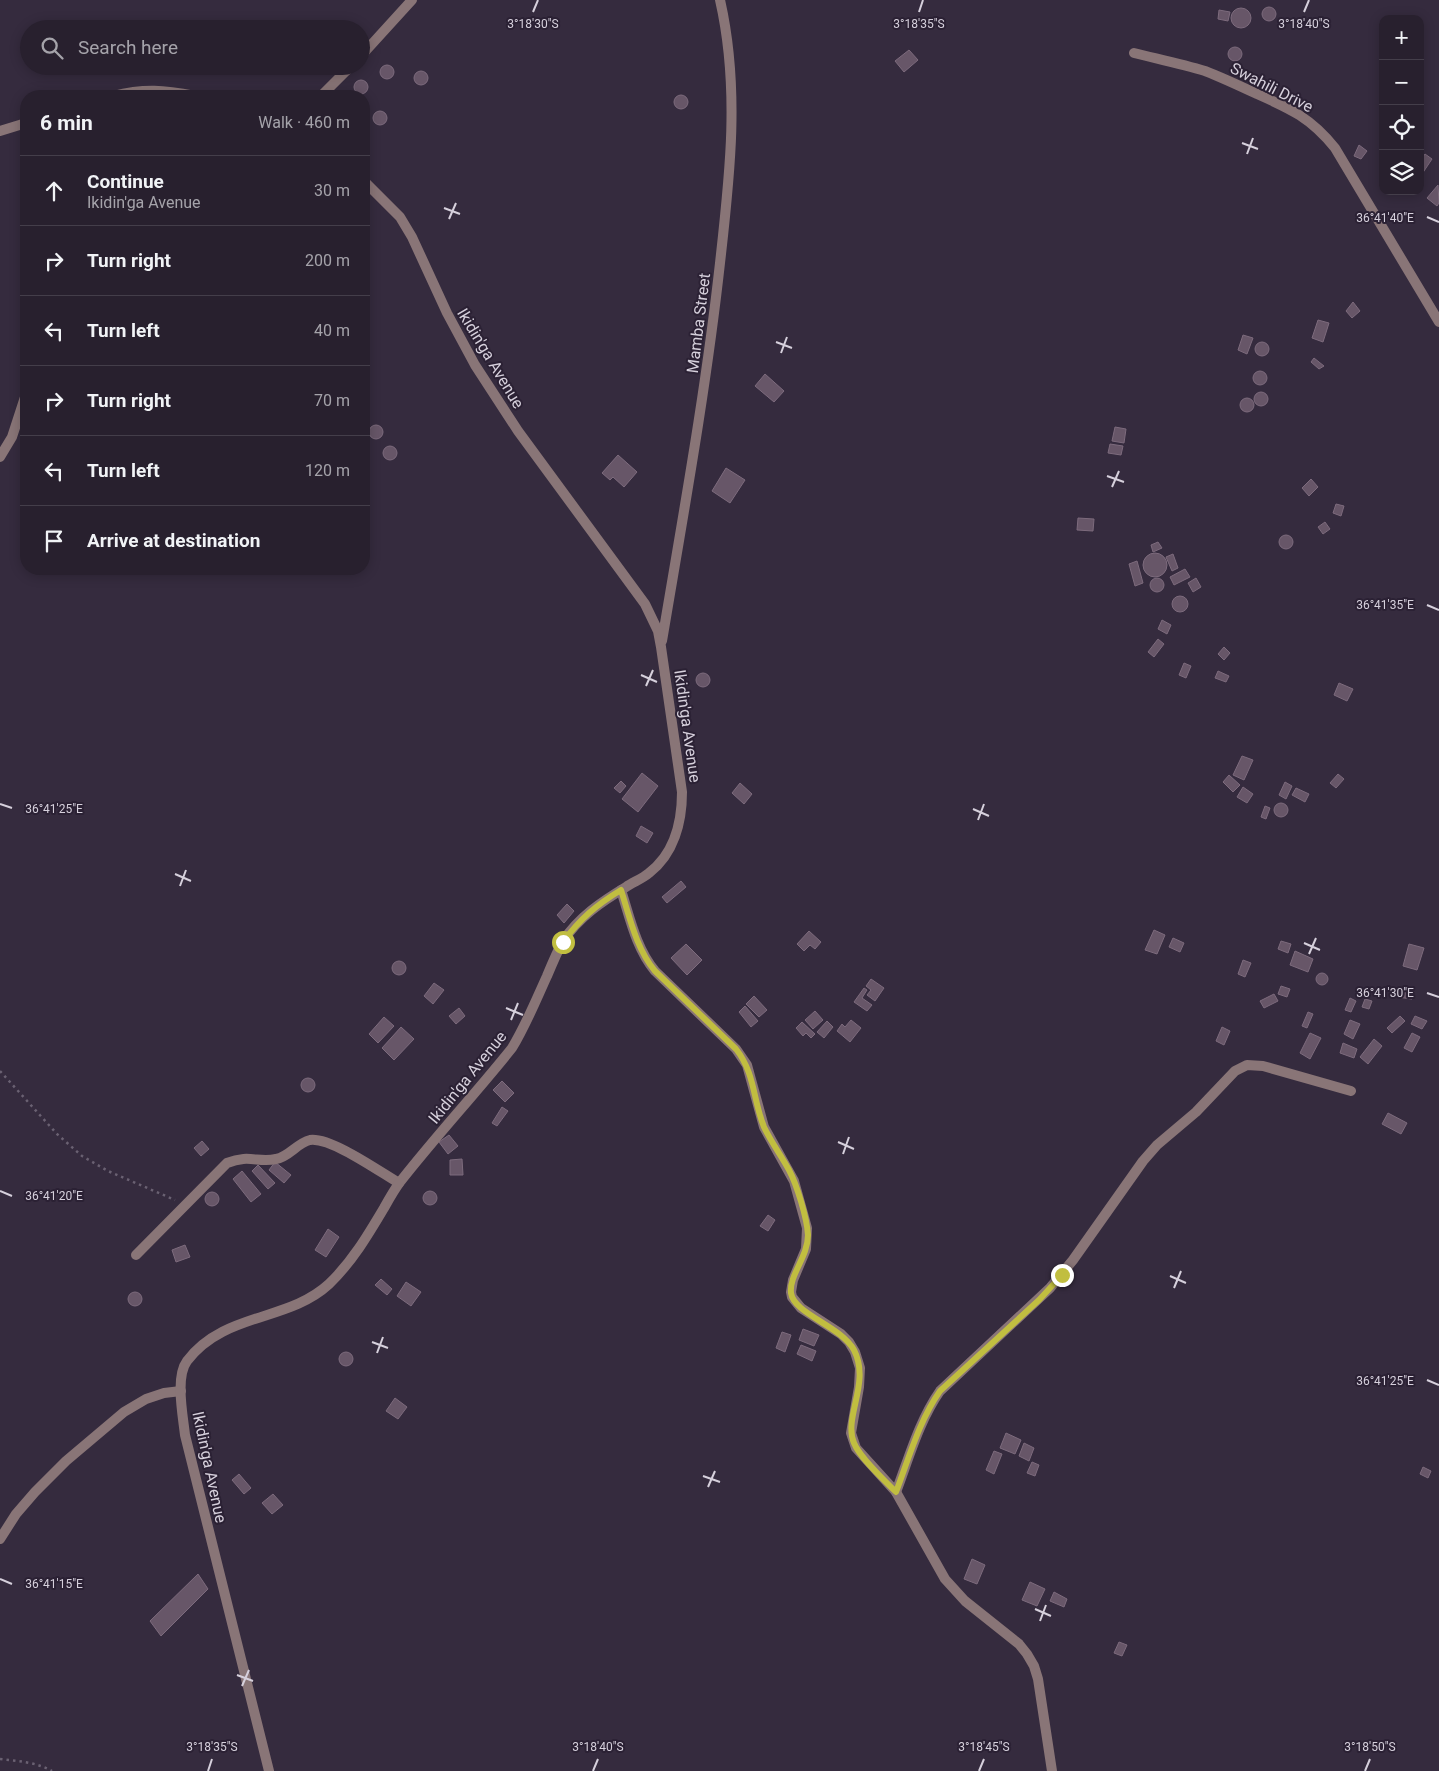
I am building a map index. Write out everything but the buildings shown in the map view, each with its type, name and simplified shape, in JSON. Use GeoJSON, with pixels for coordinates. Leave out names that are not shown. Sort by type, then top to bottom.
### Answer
{"type":"FeatureCollection","features":[{"type":"Feature","properties":{"kind":"street"},"geometry":{"type":"LineString","coordinates":[[370,47],[412,0]]}},
{"type":"Feature","properties":{"kind":"street","name":"Mamba Street"},"geometry":{"type":"LineString","coordinates":[[662,647],[704,388],[730,175],[732,92],[727,40],[720,0]]}},
{"type":"Feature","properties":{"kind":"street","name":"Swahili Drive"},"geometry":{"type":"LineString","coordinates":[[1134,53],[1195,69],[1224,79],[1295,111],[1310,122],[1335,148],[1439,322]]}},
{"type":"Feature","properties":{"kind":"street"},"geometry":{"type":"LineString","coordinates":[[327,90],[342,75]]}},
{"type":"Feature","properties":{"kind":"street"},"geometry":{"type":"LineString","coordinates":[[0,131],[20,125]]}},
{"type":"Feature","properties":{"kind":"street","name":"Ikidin'ga Avenue"},"geometry":{"type":"LineString","coordinates":[[268,1771],[185,1435],[181,1391],[183,1370],[186,1362],[199,1348],[226,1329],[244,1321],[293,1306],[327,1286],[344,1268],[359,1250],[399,1183],[512,1048],[522,1032],[563,942],[589,911],[649,873],[660,862],[670,848],[678,829],[682,811],[682,792],[662,647],[655,625],[645,604],[518,431],[475,366],[447,313],[412,237],[400,217],[370,187]]}},
{"type":"Feature","properties":{"kind":"street"},"geometry":{"type":"LineString","coordinates":[[0,457],[12,437],[20,412]]}},
{"type":"Feature","properties":{"kind":"street"},"geometry":{"type":"LineString","coordinates":[[621,890],[646,960],[736,1049],[747,1064],[764,1126],[794,1181],[807,1228],[806,1249],[793,1280],[792,1297],[801,1308],[841,1334],[849,1342],[855,1352],[860,1368],[860,1387],[852,1425],[853,1441],[863,1457],[896,1492],[938,1567],[955,1591],[1019,1644],[1027,1654],[1034,1666],[1038,1679],[1052,1771]]}},
{"type":"Feature","properties":{"kind":"street"},"geometry":{"type":"LineString","coordinates":[[896,1492],[930,1404],[940,1391],[1050,1288],[1073,1260],[1151,1152],[1196,1112],[1235,1071],[1247,1066],[1263,1066],[1351,1091]]}},
{"type":"Feature","properties":{"kind":"street"},"geometry":{"type":"LineString","coordinates":[[136,1255],[227,1162],[238,1158],[278,1159],[303,1142],[311,1140],[327,1142],[399,1183]]}},
{"type":"Feature","properties":{"kind":"street"},"geometry":{"type":"LineString","coordinates":[[0,1539],[16,1514],[35,1492],[66,1461],[124,1412],[146,1399],[164,1393],[181,1391]]}},
{"type":"Feature","properties":{"kind":"path"},"geometry":{"type":"LineString","coordinates":[[0,1071],[51,1127],[82,1156],[108,1171],[184,1204]]}},
{"type":"Feature","properties":{"kind":"path"},"geometry":{"type":"LineString","coordinates":[[0,1759],[44,1766],[52,1771]]}},
{"type":"Feature","properties":{"kind":"route"},"geometry":{"type":"LineString","coordinates":[[563,942],[589,911],[621,890],[646,960],[736,1049],[747,1064],[764,1126],[794,1181],[807,1228],[808,1242],[804,1257],[791,1286],[792,1297],[801,1308],[841,1334],[855,1352],[860,1368],[860,1387],[852,1425],[853,1441],[863,1457],[896,1492],[930,1404],[949,1381],[1039,1300],[1062,1275]]}}]}
